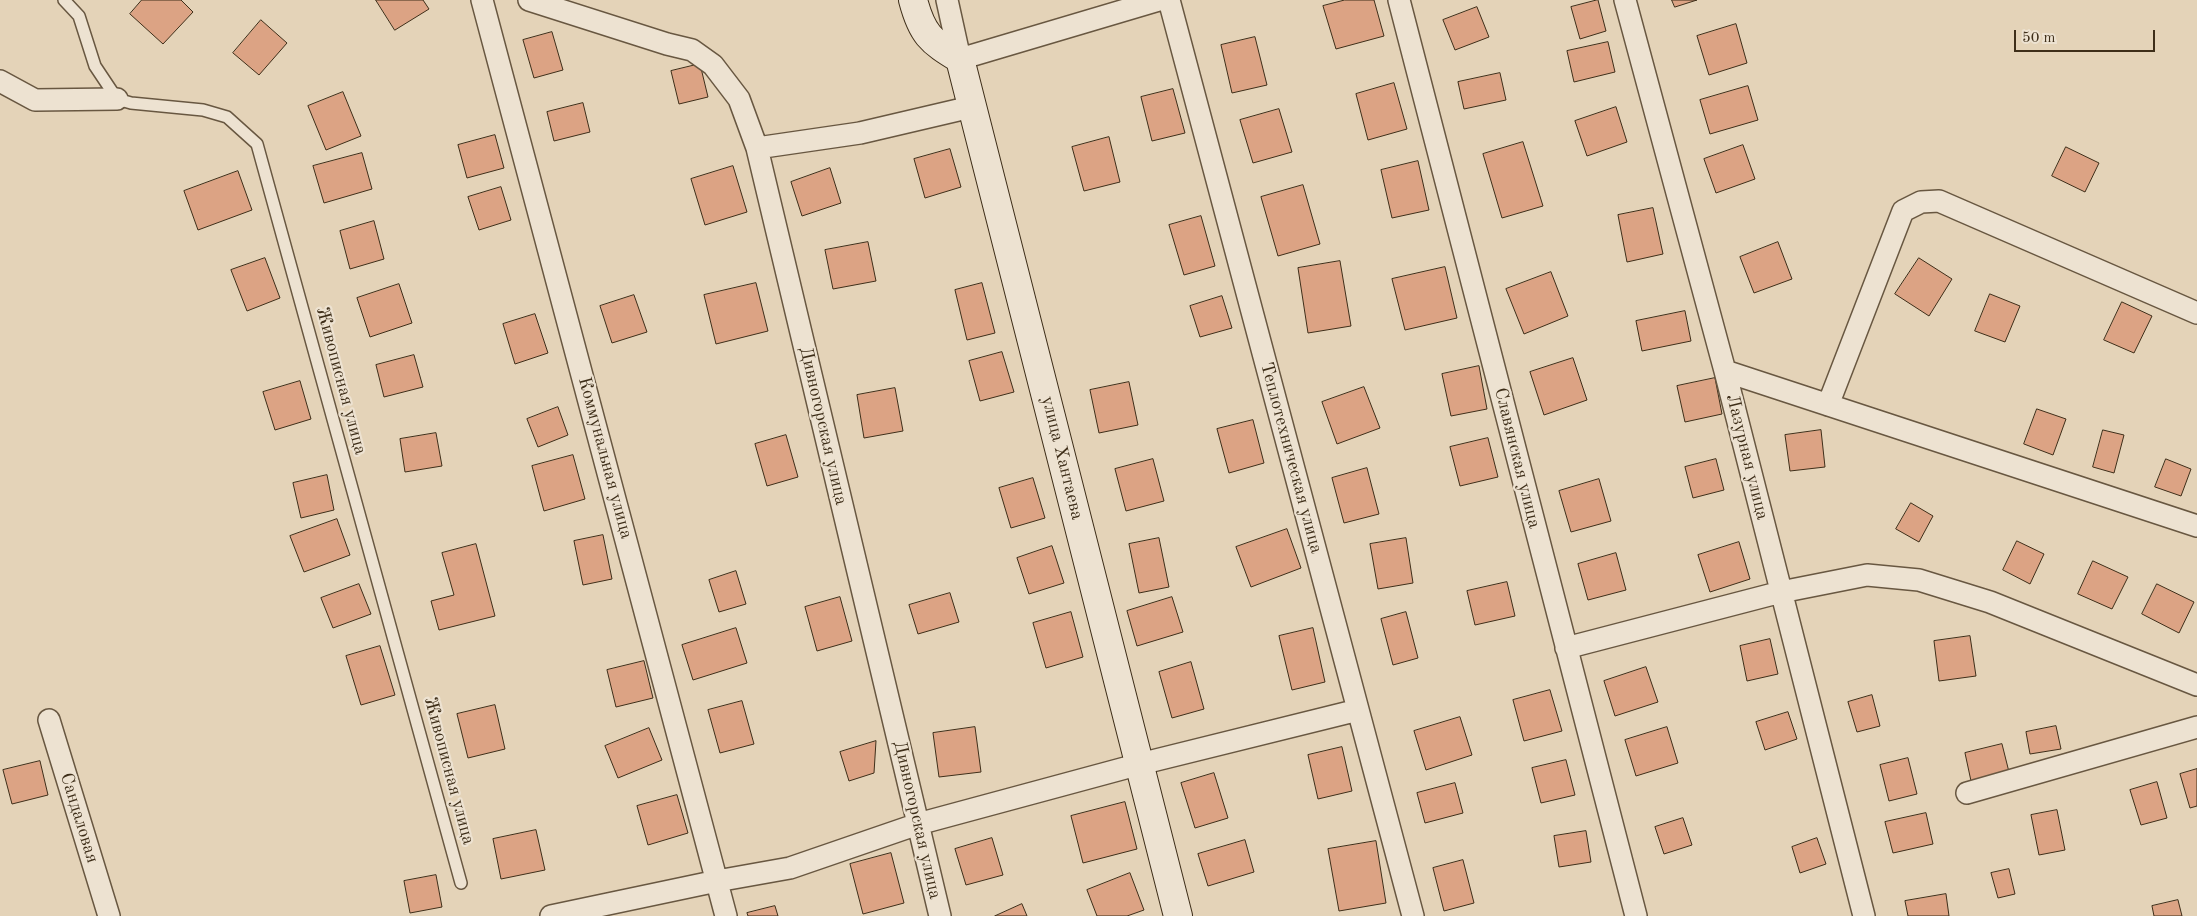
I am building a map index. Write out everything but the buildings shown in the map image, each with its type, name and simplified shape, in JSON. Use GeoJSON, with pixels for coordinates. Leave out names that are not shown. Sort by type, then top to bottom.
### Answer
{"type":"FeatureCollection","features":[{"type":"Feature","properties":{"kind":"street","name":"Коммунальная улица"},"geometry":{"type":"LineString","coordinates":[[482,0],[726,916]]}},
{"type":"Feature","properties":{"kind":"street"},"geometry":{"type":"LineString","coordinates":[[529,0],[692,50],[713,65],[739,99],[757,148],[860,133],[972,107]]}},
{"type":"Feature","properties":{"kind":"street"},"geometry":{"type":"LineString","coordinates":[[913,0],[919,24],[939,46],[960,59],[1159,0]]}},
{"type":"Feature","properties":{"kind":"street","name":"улица Хантаева"},"geometry":{"type":"LineString","coordinates":[[947,0],[972,107],[1001,214],[1178,916]]}},
{"type":"Feature","properties":{"kind":"street","name":"Теплотехническая улица"},"geometry":{"type":"LineString","coordinates":[[1169,0],[1413,916]]}},
{"type":"Feature","properties":{"kind":"street","name":"Славянская улица"},"geometry":{"type":"LineString","coordinates":[[1398,0],[1636,916]]}},
{"type":"Feature","properties":{"kind":"street","name":"Лазурная улица"},"geometry":{"type":"LineString","coordinates":[[1625,0],[1725,371],[1864,916]]}},
{"type":"Feature","properties":{"kind":"street"},"geometry":{"type":"LineString","coordinates":[[0,81],[35,100],[118,99]]}},
{"type":"Feature","properties":{"kind":"street","name":"Дивногорская улица"},"geometry":{"type":"LineString","coordinates":[[757,148],[940,916]]}},
{"type":"Feature","properties":{"kind":"street"},"geometry":{"type":"LineString","coordinates":[[1828,405],[1903,211],[1921,202],[1939,201],[2197,313]]}},
{"type":"Feature","properties":{"kind":"street"},"geometry":{"type":"LineString","coordinates":[[1725,371],[2197,526]]}},
{"type":"Feature","properties":{"kind":"street"},"geometry":{"type":"LineString","coordinates":[[1566,648],[1781,592],[1867,575],[1919,580],[1990,602],[2197,685]]}},
{"type":"Feature","properties":{"kind":"street"},"geometry":{"type":"LineString","coordinates":[[550,916],[717,881],[790,868],[918,824],[1140,764],[1358,710]]}},
{"type":"Feature","properties":{"kind":"street","name":"Сандаловая"},"geometry":{"type":"LineString","coordinates":[[50,720],[109,916]]}},
{"type":"Feature","properties":{"kind":"street"},"geometry":{"type":"LineString","coordinates":[[1967,793],[2197,727]]}},
{"type":"Feature","properties":{"kind":"lane"},"geometry":{"type":"LineString","coordinates":[[64,0],[79,16],[95,66],[118,99]]}},
{"type":"Feature","properties":{"kind":"lane","name":"Живописная улица"},"geometry":{"type":"LineString","coordinates":[[118,99],[131,103],[203,110],[227,117],[257,144],[461,883]]}}]}
